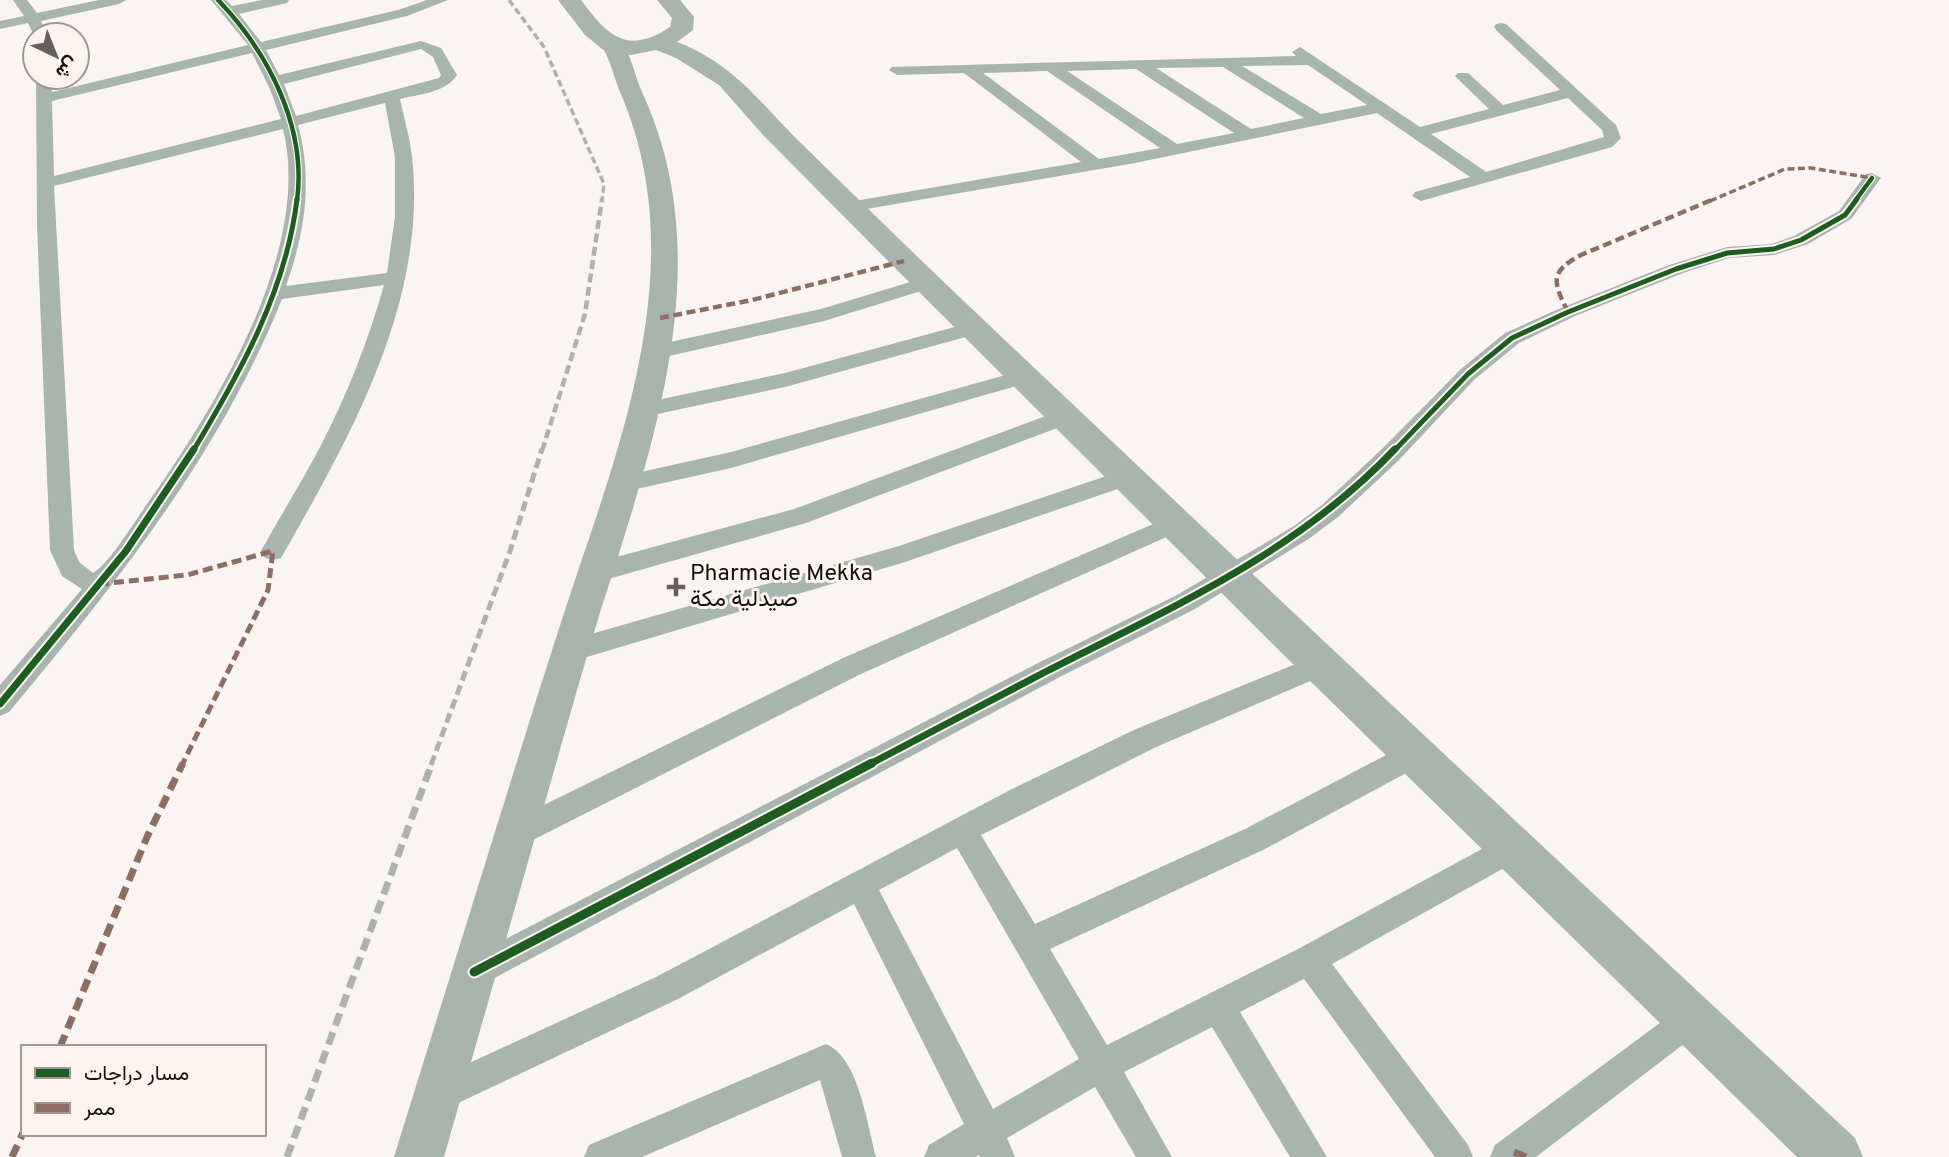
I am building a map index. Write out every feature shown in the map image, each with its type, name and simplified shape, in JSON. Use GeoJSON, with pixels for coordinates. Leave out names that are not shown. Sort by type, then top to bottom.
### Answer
{"type":"FeatureCollection","features":[{"type":"Feature","properties":{"kind":"main road"},"geometry":{"type":"LineString","coordinates":[[419,1157],[513,835],[623,484],[656,352],[666,264],[664,217],[656,156],[628,85],[621,55],[601,38],[569,0]]}},
{"type":"Feature","properties":{"kind":"main road"},"geometry":{"type":"LineString","coordinates":[[668,0],[683,17],[681,30],[688,39],[721,62],[728,80]]}},
{"type":"Feature","properties":{"kind":"main road"},"geometry":{"type":"LineString","coordinates":[[633,92],[638,84],[644,54],[654,44],[681,30]]}},
{"type":"Feature","properties":{"kind":"main road"},"geometry":{"type":"LineString","coordinates":[[611,44],[654,44],[684,53],[728,80],[773,131],[849,207],[1174,524],[1836,1157]]}},
{"type":"Feature","properties":{"kind":"street"},"geometry":{"type":"LineString","coordinates":[[20,0],[34,21]]}},
{"type":"Feature","properties":{"kind":"street"},"geometry":{"type":"LineString","coordinates":[[0,24],[119,0]]}},
{"type":"Feature","properties":{"kind":"street"},"geometry":{"type":"LineString","coordinates":[[225,6],[282,0]]}},
{"type":"Feature","properties":{"kind":"street"},"geometry":{"type":"LineString","coordinates":[[91,78],[410,12],[435,1]]}},
{"type":"Feature","properties":{"kind":"street"},"geometry":{"type":"LineString","coordinates":[[0,704],[142,530],[186,464],[253,345],[275,294],[298,194],[297,157],[275,81],[256,43],[225,6]]}},
{"type":"Feature","properties":{"kind":"street"},"geometry":{"type":"LineString","coordinates":[[1421,196],[1610,141],[1613,134],[1610,128],[1501,27]]}},
{"type":"Feature","properties":{"kind":"street"},"geometry":{"type":"LineString","coordinates":[[1291,45],[1483,178]]}},
{"type":"Feature","properties":{"kind":"street"},"geometry":{"type":"LineString","coordinates":[[46,183],[441,84],[449,75],[433,47],[411,47],[275,81]]}},
{"type":"Feature","properties":{"kind":"street"},"geometry":{"type":"LineString","coordinates":[[897,70],[1312,60]]}},
{"type":"Feature","properties":{"kind":"street"},"geometry":{"type":"LineString","coordinates":[[1227,63],[1319,120]]}},
{"type":"Feature","properties":{"kind":"street"},"geometry":{"type":"LineString","coordinates":[[1140,65],[1249,135]]}},
{"type":"Feature","properties":{"kind":"street"},"geometry":{"type":"LineString","coordinates":[[1051,67],[1174,150]]}},
{"type":"Feature","properties":{"kind":"street"},"geometry":{"type":"LineString","coordinates":[[968,69],[1096,165]]}},
{"type":"Feature","properties":{"kind":"street"},"geometry":{"type":"LineString","coordinates":[[1463,76],[1500,111]]}},
{"type":"Feature","properties":{"kind":"street"},"geometry":{"type":"LineString","coordinates":[[45,91],[46,183],[62,550],[70,571],[99,584]]}},
{"type":"Feature","properties":{"kind":"street"},"geometry":{"type":"LineString","coordinates":[[1417,132],[1571,92]]}},
{"type":"Feature","properties":{"kind":"street"},"geometry":{"type":"LineString","coordinates":[[273,551],[312,485],[355,397],[376,344],[395,278],[402,240],[406,176],[404,147],[391,97]]}},
{"type":"Feature","properties":{"kind":"street"},"geometry":{"type":"LineString","coordinates":[[849,207],[1096,165],[1381,107]]}},
{"type":"Feature","properties":{"kind":"street"},"geometry":{"type":"LineString","coordinates":[[474,972],[1047,671],[1186,602],[1302,532],[1330,511],[1390,455],[1468,374],[1512,338],[1568,312],[1676,269],[1727,253],[1774,249],[1801,240],[1845,215],[1872,178]]}},
{"type":"Feature","properties":{"kind":"street"},"geometry":{"type":"LineString","coordinates":[[275,294],[395,278]]}},
{"type":"Feature","properties":{"kind":"street"},"geometry":{"type":"LineString","coordinates":[[656,352],[741,336],[824,315],[927,283]]}},
{"type":"Feature","properties":{"kind":"street"},"geometry":{"type":"LineString","coordinates":[[643,410],[785,380],[973,328]]}},
{"type":"Feature","properties":{"kind":"street"},"geometry":{"type":"LineString","coordinates":[[623,484],[720,463],[1023,377]]}},
{"type":"Feature","properties":{"kind":"street"},"geometry":{"type":"LineString","coordinates":[[594,573],[798,517],[1065,416]]}},
{"type":"Feature","properties":{"kind":"street"},"geometry":{"type":"LineString","coordinates":[[570,651],[902,554],[1127,477]]}},
{"type":"Feature","properties":{"kind":"street"},"geometry":{"type":"LineString","coordinates":[[513,835],[852,666],[1174,524]]}},
{"type":"Feature","properties":{"kind":"street"},"geometry":{"type":"LineString","coordinates":[[438,1095],[667,988],[962,829],[1146,738],[1320,665]]}},
{"type":"Feature","properties":{"kind":"street"},"geometry":{"type":"LineString","coordinates":[[1029,943],[1255,839],[1415,754]]}},
{"type":"Feature","properties":{"kind":"street"},"geometry":{"type":"LineString","coordinates":[[962,829],[1155,1157]]}},
{"type":"Feature","properties":{"kind":"street"},"geometry":{"type":"LineString","coordinates":[[941,1157],[993,1145],[1102,1065],[1309,960],[1512,848]]}},
{"type":"Feature","properties":{"kind":"street"},"geometry":{"type":"LineString","coordinates":[[859,884],[993,1145]]}},
{"type":"Feature","properties":{"kind":"street"},"geometry":{"type":"LineString","coordinates":[[1309,960],[1457,1157]]}},
{"type":"Feature","properties":{"kind":"street"},"geometry":{"type":"LineString","coordinates":[[1217,1005],[1310,1157]]}},
{"type":"Feature","properties":{"kind":"street"},"geometry":{"type":"LineString","coordinates":[[1507,1157],[1691,1019]]}},
{"type":"Feature","properties":{"kind":"street"},"geometry":{"type":"LineString","coordinates":[[601,1157],[826,1061],[836,1076],[859,1157]]}},
{"type":"Feature","properties":{"kind":"railway"},"geometry":{"type":"LineString","coordinates":[[509,0],[544,47],[604,184],[602,201]]}},
{"type":"Feature","properties":{"kind":"railway"},"geometry":{"type":"LineString","coordinates":[[542,451],[585,314],[602,199]]}},
{"type":"Feature","properties":{"kind":"railway"},"geometry":{"type":"LineString","coordinates":[[431,765],[510,551],[542,449]]}},
{"type":"Feature","properties":{"kind":"railway"},"geometry":{"type":"LineString","coordinates":[[287,1157],[432,763]]}},
{"type":"Feature","properties":{"kind":"marked path"},"geometry":{"type":"LineString","coordinates":[[1568,312],[1558,292],[1555,278],[1562,267],[1581,255],[1785,169],[1811,168],[1872,178]]}},
{"type":"Feature","properties":{"kind":"marked path"},"geometry":{"type":"LineString","coordinates":[[660,318],[813,286],[904,261]]}},
{"type":"Feature","properties":{"kind":"marked path"},"geometry":{"type":"LineString","coordinates":[[61,1045],[147,837],[268,590],[273,551],[187,575],[99,584]]}},
{"type":"Feature","properties":{"kind":"marked path"},"geometry":{"type":"LineString","coordinates":[[12,1157],[22,1136]]}},
{"type":"Feature","properties":{"kind":"marked path"},"geometry":{"type":"LineString","coordinates":[[1514,1152],[1526,1157]]}},
{"type":"Feature","properties":{"kind":"cycle path"},"geometry":{"type":"LineString","coordinates":[[0,704],[109,573],[166,494],[199,442],[241,365],[264,319],[282,271],[295,221],[298,195],[298,169],[288,115],[278,89],[252,40],[218,0]]}},
{"type":"Feature","properties":{"kind":"cycle path"},"geometry":{"type":"LineString","coordinates":[[474,972],[1047,671],[1186,602],[1302,532],[1330,511],[1390,455],[1468,374],[1512,338],[1568,312],[1676,269],[1727,253],[1774,249],[1801,240],[1845,215],[1872,178]]}},
{"type":"Feature","properties":{"kind":"place","name":"Pharmacie Mekka صيدلية مكة"},"geometry":{"type":"Point","coordinates":[676,587]}}]}
